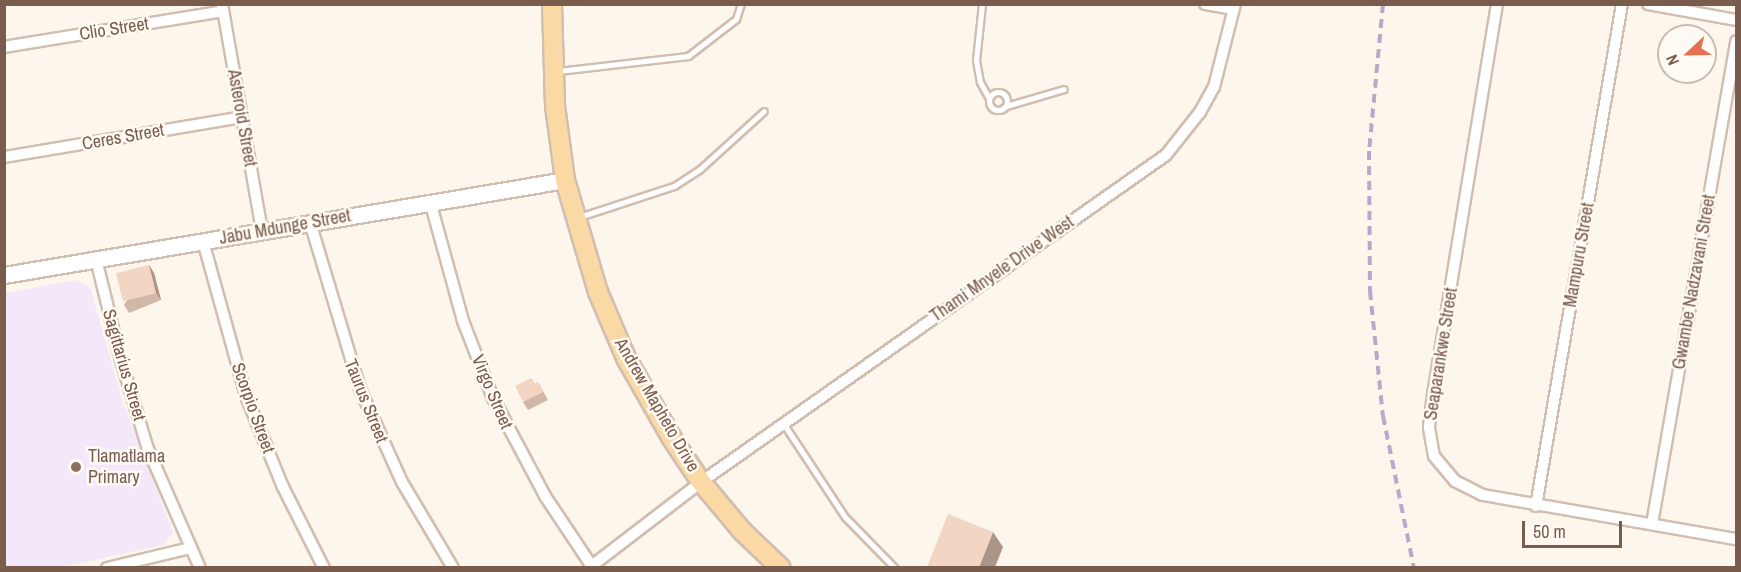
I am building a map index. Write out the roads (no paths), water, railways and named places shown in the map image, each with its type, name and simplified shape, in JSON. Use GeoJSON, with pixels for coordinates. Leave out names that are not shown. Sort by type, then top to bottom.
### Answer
{"type":"FeatureCollection","features":[{"type":"Feature","properties":{"kind":"main road","name":"Andrew Mapheto Drive"},"geometry":{"type":"LineString","coordinates":[[552,4],[554,71],[565,180],[574,219],[598,292],[626,358],[701,482],[743,532],[781,567]]}},
{"type":"Feature","properties":{"kind":"street"},"geometry":{"type":"LineString","coordinates":[[1205,4],[1234,7]]}},
{"type":"Feature","properties":{"kind":"street","name":"Seaparankwe Street"},"geometry":{"type":"LineString","coordinates":[[1497,4],[1433,394],[1430,438],[1439,465],[1464,489],[1536,506],[1737,539]]}},
{"type":"Feature","properties":{"kind":"street","name":"Mampuru Street"},"geometry":{"type":"LineString","coordinates":[[1536,506],[1622,4]]}},
{"type":"Feature","properties":{"kind":"street"},"geometry":{"type":"LineString","coordinates":[[1648,4],[1737,20]]}},
{"type":"Feature","properties":{"kind":"street","name":"Thami Mnyele Drive West"},"geometry":{"type":"LineString","coordinates":[[591,567],[701,482],[783,423],[1167,155],[1200,112],[1214,87],[1234,7]]}},
{"type":"Feature","properties":{"kind":"street","name":"Clio Street"},"geometry":{"type":"LineString","coordinates":[[4,47],[223,8]]}},
{"type":"Feature","properties":{"kind":"street","name":"Asteroid Street"},"geometry":{"type":"LineString","coordinates":[[223,8],[262,231]]}},
{"type":"Feature","properties":{"kind":"street","name":"Gwambe Nadzavani Street"},"geometry":{"type":"LineString","coordinates":[[1652,524],[1737,41]]}},
{"type":"Feature","properties":{"kind":"street","name":"Ceres Street"},"geometry":{"type":"LineString","coordinates":[[4,157],[242,117]]}},
{"type":"Feature","properties":{"kind":"street","name":"Jabu Mdunge Street"},"geometry":{"type":"LineString","coordinates":[[4,275],[430,201],[565,180]]}},
{"type":"Feature","properties":{"kind":"street","name":"Virgo Street"},"geometry":{"type":"LineString","coordinates":[[430,201],[463,321],[493,398],[533,476],[591,567]]}},
{"type":"Feature","properties":{"kind":"street","name":"Taurus Street"},"geometry":{"type":"LineString","coordinates":[[310,222],[360,389],[402,482],[453,567]]}},
{"type":"Feature","properties":{"kind":"street","name":"Scorpio Street"},"geometry":{"type":"LineString","coordinates":[[203,241],[246,396],[283,487],[324,567]]}},
{"type":"Feature","properties":{"kind":"street","name":"Sagittarius Street"},"geometry":{"type":"LineString","coordinates":[[96,260],[142,428],[190,548],[200,567]]}},
{"type":"Feature","properties":{"kind":"street"},"geometry":{"type":"LineString","coordinates":[[107,567],[190,548]]}},
{"type":"Feature","properties":{"kind":"lane"},"geometry":{"type":"LineString","coordinates":[[554,71],[688,56],[736,19],[741,4]]}},
{"type":"Feature","properties":{"kind":"lane"},"geometry":{"type":"LineString","coordinates":[[982,4],[976,66],[994,109],[1064,89]]}},
{"type":"Feature","properties":{"kind":"lane"},"geometry":{"type":"LineString","coordinates":[[989,98],[1000,91],[1007,97],[1006,106]]}},
{"type":"Feature","properties":{"kind":"lane"},"geometry":{"type":"LineString","coordinates":[[574,219],[674,186],[700,169],[764,111]]}},
{"type":"Feature","properties":{"kind":"lane"},"geometry":{"type":"LineString","coordinates":[[783,423],[845,517],[895,567]]}},
{"type":"Feature","properties":{"kind":"railway"},"geometry":{"type":"LineString","coordinates":[[1383,4],[1369,151],[1370,291],[1383,416],[1414,568]]}},
{"type":"Feature","properties":{"kind":"place","name":"Tlamatlama Primary"},"geometry":{"type":"Point","coordinates":[76,467]}}]}
